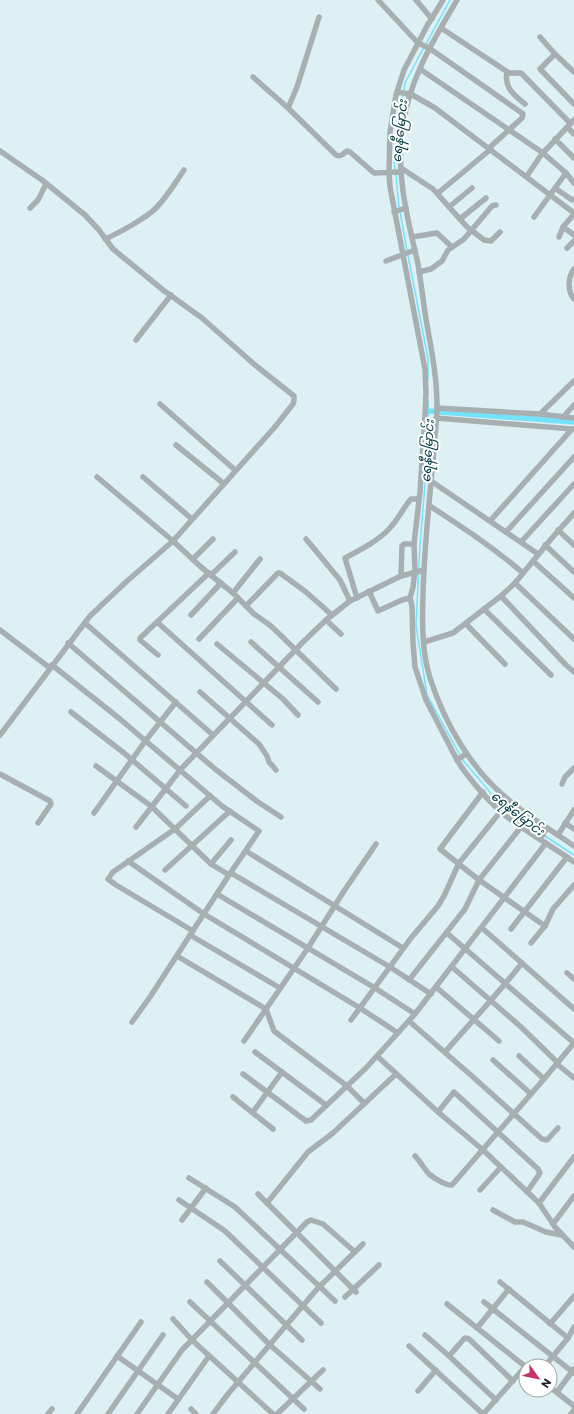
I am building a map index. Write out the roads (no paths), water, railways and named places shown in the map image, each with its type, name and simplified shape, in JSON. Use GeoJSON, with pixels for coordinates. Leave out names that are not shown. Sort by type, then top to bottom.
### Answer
{"type":"FeatureCollection","features":[{"type":"Feature","properties":{"kind":"street"},"geometry":{"type":"LineString","coordinates":[[378,0],[419,43],[429,47],[519,111],[523,116],[490,149],[438,193]]}},
{"type":"Feature","properties":{"kind":"street"},"geometry":{"type":"LineString","coordinates":[[416,0],[432,19]]}},
{"type":"Feature","properties":{"kind":"street"},"geometry":{"type":"LineString","coordinates":[[443,0],[404,70],[390,132],[389,173],[425,369],[425,415],[414,544],[419,571],[425,654],[436,695],[466,754],[495,788],[528,816],[574,846]]}},
{"type":"Feature","properties":{"kind":"street"},"geometry":{"type":"LineString","coordinates":[[457,0],[429,47],[409,94],[401,133],[400,171],[403,195],[419,272],[433,357],[437,408],[430,506],[419,571],[410,598],[412,606],[415,666],[426,700],[457,759],[473,782],[509,818],[574,862]]}},
{"type":"Feature","properties":{"kind":"street"},"geometry":{"type":"LineString","coordinates":[[288,108],[297,87],[319,17]]}},
{"type":"Feature","properties":{"kind":"street"},"geometry":{"type":"LineString","coordinates":[[441,28],[507,72],[511,74],[519,73],[526,78],[570,123],[574,134]]}},
{"type":"Feature","properties":{"kind":"street"},"geometry":{"type":"LineString","coordinates":[[540,38],[574,72]]}},
{"type":"Feature","properties":{"kind":"street"},"geometry":{"type":"LineString","coordinates":[[555,54],[540,70],[574,104]]}},
{"type":"Feature","properties":{"kind":"street"},"geometry":{"type":"LineString","coordinates":[[420,70],[543,153],[566,173],[574,183]]}},
{"type":"Feature","properties":{"kind":"street"},"geometry":{"type":"LineString","coordinates":[[507,72],[506,78],[508,87],[525,104]]}},
{"type":"Feature","properties":{"kind":"street"},"geometry":{"type":"LineString","coordinates":[[253,77],[288,108],[336,155],[342,155],[347,151],[376,174],[400,171],[425,184],[438,193],[471,230],[488,242],[494,239],[500,232]]}},
{"type":"Feature","properties":{"kind":"street"},"geometry":{"type":"LineString","coordinates":[[398,92],[409,94],[435,108],[574,213],[563,226],[559,237]]}},
{"type":"Feature","properties":{"kind":"street"},"geometry":{"type":"LineString","coordinates":[[527,176],[543,153],[570,123]]}},
{"type":"Feature","properties":{"kind":"street"},"geometry":{"type":"LineString","coordinates":[[555,139],[574,158]]}},
{"type":"Feature","properties":{"kind":"street"},"geometry":{"type":"LineString","coordinates":[[0,151],[46,184],[85,215],[106,238],[113,249],[202,318],[255,365],[294,396],[293,404],[274,428],[223,483],[192,519],[174,543],[126,582],[93,613],[0,735]]}},
{"type":"Feature","properties":{"kind":"street"},"geometry":{"type":"LineString","coordinates":[[106,238],[114,235],[156,208],[184,170]]}},
{"type":"Feature","properties":{"kind":"street"},"geometry":{"type":"LineString","coordinates":[[534,217],[566,173]]}},
{"type":"Feature","properties":{"kind":"street"},"geometry":{"type":"LineString","coordinates":[[30,208],[38,200],[46,184]]}},
{"type":"Feature","properties":{"kind":"street"},"geometry":{"type":"LineString","coordinates":[[449,206],[472,188]]}},
{"type":"Feature","properties":{"kind":"street"},"geometry":{"type":"LineString","coordinates":[[555,188],[572,200],[574,199]]}},
{"type":"Feature","properties":{"kind":"street"},"geometry":{"type":"LineString","coordinates":[[460,219],[486,198]]}},
{"type":"Feature","properties":{"kind":"street"},"geometry":{"type":"LineString","coordinates":[[419,272],[431,269],[445,258],[448,250],[464,239],[492,206],[496,205]]}},
{"type":"Feature","properties":{"kind":"street"},"geometry":{"type":"LineString","coordinates":[[395,212],[405,208]]}},
{"type":"Feature","properties":{"kind":"street"},"geometry":{"type":"LineString","coordinates":[[563,226],[574,235]]}},
{"type":"Feature","properties":{"kind":"street"},"geometry":{"type":"LineString","coordinates":[[412,237],[437,233],[452,247]]}},
{"type":"Feature","properties":{"kind":"street"},"geometry":{"type":"LineString","coordinates":[[567,248],[574,241]]}},
{"type":"Feature","properties":{"kind":"street"},"geometry":{"type":"LineString","coordinates":[[386,261],[414,250]]}},
{"type":"Feature","properties":{"kind":"street"},"geometry":{"type":"LineString","coordinates":[[574,269],[570,293],[574,299]]}},
{"type":"Feature","properties":{"kind":"street"},"geometry":{"type":"LineString","coordinates":[[136,340],[171,295]]}},
{"type":"Feature","properties":{"kind":"street"},"geometry":{"type":"LineString","coordinates":[[540,414],[574,381]]}},
{"type":"Feature","properties":{"kind":"street"},"geometry":{"type":"LineString","coordinates":[[160,404],[235,470]]}},
{"type":"Feature","properties":{"kind":"street"},"geometry":{"type":"LineString","coordinates":[[563,417],[574,405]]}},
{"type":"Feature","properties":{"kind":"street"},"geometry":{"type":"LineString","coordinates":[[437,408],[540,414],[574,418]]}},
{"type":"Feature","properties":{"kind":"street"},"geometry":{"type":"LineString","coordinates":[[436,418],[573,429]]}},
{"type":"Feature","properties":{"kind":"street"},"geometry":{"type":"LineString","coordinates":[[490,521],[573,429]]}},
{"type":"Feature","properties":{"kind":"street"},"geometry":{"type":"LineString","coordinates":[[176,445],[223,483]]}},
{"type":"Feature","properties":{"kind":"street"},"geometry":{"type":"LineString","coordinates":[[506,532],[574,457]]}},
{"type":"Feature","properties":{"kind":"street"},"geometry":{"type":"LineString","coordinates":[[96,477],[233,592],[246,606],[296,650],[336,689]]}},
{"type":"Feature","properties":{"kind":"street"},"geometry":{"type":"LineString","coordinates":[[143,477],[192,519]]}},
{"type":"Feature","properties":{"kind":"street"},"geometry":{"type":"LineString","coordinates":[[431,481],[538,554]]}},
{"type":"Feature","properties":{"kind":"street"},"geometry":{"type":"LineString","coordinates":[[521,542],[574,484]]}},
{"type":"Feature","properties":{"kind":"street"},"geometry":{"type":"LineString","coordinates":[[357,598],[345,558],[380,537],[396,521],[411,499],[418,499]]}},
{"type":"Feature","properties":{"kind":"street"},"geometry":{"type":"LineString","coordinates":[[430,506],[472,533],[522,573]]}},
{"type":"Feature","properties":{"kind":"street"},"geometry":{"type":"LineString","coordinates":[[424,642],[453,633],[502,596],[515,583],[558,530],[573,515]]}},
{"type":"Feature","properties":{"kind":"street"},"geometry":{"type":"LineString","coordinates":[[558,530],[574,545]]}},
{"type":"Feature","properties":{"kind":"street"},"geometry":{"type":"LineString","coordinates":[[193,559],[213,539]]}},
{"type":"Feature","properties":{"kind":"street"},"geometry":{"type":"LineString","coordinates":[[306,539],[340,580],[347,603]]}},
{"type":"Feature","properties":{"kind":"street"},"geometry":{"type":"LineString","coordinates":[[401,576],[402,545],[414,544]]}},
{"type":"Feature","properties":{"kind":"street"},"geometry":{"type":"LineString","coordinates":[[545,546],[574,572]]}},
{"type":"Feature","properties":{"kind":"street"},"geometry":{"type":"LineString","coordinates":[[158,655],[140,639],[235,552]]}},
{"type":"Feature","properties":{"kind":"street"},"geometry":{"type":"LineString","coordinates":[[233,592],[260,559]]}},
{"type":"Feature","properties":{"kind":"street"},"geometry":{"type":"LineString","coordinates":[[533,561],[574,598]]}},
{"type":"Feature","properties":{"kind":"street"},"geometry":{"type":"LineString","coordinates":[[136,827],[181,769],[326,620],[347,603],[369,591],[401,576],[419,571]]}},
{"type":"Feature","properties":{"kind":"street"},"geometry":{"type":"LineString","coordinates":[[246,606],[278,573],[280,573],[306,592],[332,615]]}},
{"type":"Feature","properties":{"kind":"street"},"geometry":{"type":"LineString","coordinates":[[191,615],[221,583]]}},
{"type":"Feature","properties":{"kind":"street"},"geometry":{"type":"LineString","coordinates":[[515,583],[574,639]]}},
{"type":"Feature","properties":{"kind":"street"},"geometry":{"type":"LineString","coordinates":[[369,591],[378,611],[410,598]]}},
{"type":"Feature","properties":{"kind":"street"},"geometry":{"type":"LineString","coordinates":[[502,596],[574,672]]}},
{"type":"Feature","properties":{"kind":"street"},"geometry":{"type":"LineString","coordinates":[[199,639],[238,598]]}},
{"type":"Feature","properties":{"kind":"street"},"geometry":{"type":"LineString","coordinates":[[484,609],[551,675]]}},
{"type":"Feature","properties":{"kind":"street"},"geometry":{"type":"LineString","coordinates":[[326,620],[341,634]]}},
{"type":"Feature","properties":{"kind":"street"},"geometry":{"type":"LineString","coordinates":[[157,622],[272,725]]}},
{"type":"Feature","properties":{"kind":"street"},"geometry":{"type":"LineString","coordinates":[[85,623],[213,735]]}},
{"type":"Feature","properties":{"kind":"street"},"geometry":{"type":"LineString","coordinates":[[466,624],[505,664]]}},
{"type":"Feature","properties":{"kind":"street"},"geometry":{"type":"LineString","coordinates":[[0,630],[146,740],[181,769],[210,796],[259,831],[132,1022]]}},
{"type":"Feature","properties":{"kind":"street"},"geometry":{"type":"LineString","coordinates":[[251,642],[318,702]]}},
{"type":"Feature","properties":{"kind":"street"},"geometry":{"type":"LineString","coordinates":[[68,644],[234,784],[280,817]]}},
{"type":"Feature","properties":{"kind":"street"},"geometry":{"type":"LineString","coordinates":[[217,644],[263,684],[283,699],[298,715]]}},
{"type":"Feature","properties":{"kind":"street"},"geometry":{"type":"LineString","coordinates":[[200,692],[259,744],[269,762],[276,770]]}},
{"type":"Feature","properties":{"kind":"street"},"geometry":{"type":"LineString","coordinates":[[427,700],[436,695]]}},
{"type":"Feature","properties":{"kind":"street"},"geometry":{"type":"LineString","coordinates":[[94,813],[131,759],[176,702]]}},
{"type":"Feature","properties":{"kind":"street"},"geometry":{"type":"LineString","coordinates":[[71,712],[131,759],[186,806]]}},
{"type":"Feature","properties":{"kind":"street"},"geometry":{"type":"LineString","coordinates":[[457,759],[466,754]]}},
{"type":"Feature","properties":{"kind":"street"},"geometry":{"type":"LineString","coordinates":[[96,766],[151,806],[211,864],[322,926],[390,967],[431,994]]}},
{"type":"Feature","properties":{"kind":"street"},"geometry":{"type":"LineString","coordinates":[[562,784],[565,777],[574,768]]}},
{"type":"Feature","properties":{"kind":"street"},"geometry":{"type":"LineString","coordinates":[[0,774],[50,801],[51,804],[38,823]]}},
{"type":"Feature","properties":{"kind":"street"},"geometry":{"type":"LineString","coordinates":[[483,792],[440,849],[479,880],[544,926]]}},
{"type":"Feature","properties":{"kind":"street"},"geometry":{"type":"LineString","coordinates":[[210,796],[173,827],[113,872],[108,878],[109,881],[280,988]]}},
{"type":"Feature","properties":{"kind":"street"},"geometry":{"type":"LineString","coordinates":[[556,834],[574,810]]}},
{"type":"Feature","properties":{"kind":"street"},"geometry":{"type":"LineString","coordinates":[[165,870],[230,811]]}},
{"type":"Feature","properties":{"kind":"street"},"geometry":{"type":"LineString","coordinates":[[351,1020],[403,948],[444,896],[459,863],[501,811]]}},
{"type":"Feature","properties":{"kind":"street"},"geometry":{"type":"LineString","coordinates":[[410,980],[465,909],[479,880],[522,826],[528,816]]}},
{"type":"Feature","properties":{"kind":"street"},"geometry":{"type":"LineString","coordinates":[[565,823],[574,828]]}},
{"type":"Feature","properties":{"kind":"street"},"geometry":{"type":"LineString","coordinates":[[540,838],[546,828]]}},
{"type":"Feature","properties":{"kind":"street"},"geometry":{"type":"LineString","coordinates":[[211,864],[231,840]]}},
{"type":"Feature","properties":{"kind":"street"},"geometry":{"type":"LineString","coordinates":[[243,1074],[306,1121],[311,1120],[377,1056],[415,1014],[546,843]]}},
{"type":"Feature","properties":{"kind":"street"},"geometry":{"type":"LineString","coordinates":[[244,1041],[308,948],[376,844]]}},
{"type":"Feature","properties":{"kind":"street"},"geometry":{"type":"LineString","coordinates":[[246,851],[403,948]]}},
{"type":"Feature","properties":{"kind":"street"},"geometry":{"type":"LineString","coordinates":[[511,929],[567,857]]}},
{"type":"Feature","properties":{"kind":"street"},"geometry":{"type":"LineString","coordinates":[[128,862],[204,914],[360,1008],[398,1033]]}},
{"type":"Feature","properties":{"kind":"street"},"geometry":{"type":"LineString","coordinates":[[531,943],[544,926],[553,909],[574,885]]}},
{"type":"Feature","properties":{"kind":"street"},"geometry":{"type":"LineString","coordinates":[[217,894],[375,988],[415,1014]]}},
{"type":"Feature","properties":{"kind":"street"},"geometry":{"type":"LineString","coordinates":[[482,928],[574,1009]]}},
{"type":"Feature","properties":{"kind":"street"},"geometry":{"type":"LineString","coordinates":[[415,1156],[429,1174],[449,1185],[452,1185],[515,1114],[574,1043],[447,933]]}},
{"type":"Feature","properties":{"kind":"street"},"geometry":{"type":"LineString","coordinates":[[177,956],[266,1009],[274,1031],[347,1086],[364,1103]]}},
{"type":"Feature","properties":{"kind":"street"},"geometry":{"type":"LineString","coordinates":[[445,1052],[506,984],[522,963]]}},
{"type":"Feature","properties":{"kind":"street"},"geometry":{"type":"LineString","coordinates":[[452,967],[574,1078]]}},
{"type":"Feature","properties":{"kind":"street"},"geometry":{"type":"LineString","coordinates":[[568,973],[574,979]]}},
{"type":"Feature","properties":{"kind":"street"},"geometry":{"type":"LineString","coordinates":[[436,987],[499,1041]]}},
{"type":"Feature","properties":{"kind":"street"},"geometry":{"type":"LineString","coordinates":[[409,1021],[545,1141],[558,1128]]}},
{"type":"Feature","properties":{"kind":"street"},"geometry":{"type":"LineString","coordinates":[[255,1052],[326,1105]]}},
{"type":"Feature","properties":{"kind":"street"},"geometry":{"type":"LineString","coordinates":[[377,1056],[438,1112],[483,1150],[539,1203],[561,1235],[572,1245],[574,1237]]}},
{"type":"Feature","properties":{"kind":"street"},"geometry":{"type":"LineString","coordinates":[[519,1056],[544,1079]]}},
{"type":"Feature","properties":{"kind":"street"},"geometry":{"type":"LineString","coordinates":[[493,1060],[531,1094]]}},
{"type":"Feature","properties":{"kind":"street"},"geometry":{"type":"LineString","coordinates":[[252,1112],[282,1072]]}},
{"type":"Feature","properties":{"kind":"street"},"geometry":{"type":"LineString","coordinates":[[267,1203],[308,1152],[333,1133],[396,1074]]}},
{"type":"Feature","properties":{"kind":"street"},"geometry":{"type":"LineString","coordinates":[[438,1112],[454,1092],[499,1132],[540,1173],[527,1192]]}},
{"type":"Feature","properties":{"kind":"street"},"geometry":{"type":"LineString","coordinates":[[233,1097],[273,1128]]}},
{"type":"Feature","properties":{"kind":"street"},"geometry":{"type":"LineString","coordinates":[[539,1203],[574,1158]]}},
{"type":"Feature","properties":{"kind":"street"},"geometry":{"type":"LineString","coordinates":[[480,1190],[501,1167]]}},
{"type":"Feature","properties":{"kind":"street"},"geometry":{"type":"LineString","coordinates":[[189,1178],[235,1206],[335,1301]]}},
{"type":"Feature","properties":{"kind":"street"},"geometry":{"type":"LineString","coordinates":[[182,1220],[206,1188]]}},
{"type":"Feature","properties":{"kind":"street"},"geometry":{"type":"LineString","coordinates":[[258,1194],[355,1290]]}},
{"type":"Feature","properties":{"kind":"street"},"geometry":{"type":"LineString","coordinates":[[553,1224],[574,1196]]}},
{"type":"Feature","properties":{"kind":"street"},"geometry":{"type":"LineString","coordinates":[[179,1200],[225,1232],[321,1323]]}},
{"type":"Feature","properties":{"kind":"street"},"geometry":{"type":"LineString","coordinates":[[493,1210],[515,1222],[523,1222],[546,1232],[561,1235]]}},
{"type":"Feature","properties":{"kind":"street"},"geometry":{"type":"LineString","coordinates":[[137,1414],[182,1350],[307,1222],[311,1220],[323,1224],[355,1252]]}},
{"type":"Feature","properties":{"kind":"street"},"geometry":{"type":"LineString","coordinates":[[213,1414],[238,1382],[319,1287],[363,1244]]}},
{"type":"Feature","properties":{"kind":"street"},"geometry":{"type":"LineString","coordinates":[[220,1262],[302,1340]]}},
{"type":"Feature","properties":{"kind":"street"},"geometry":{"type":"LineString","coordinates":[[345,1297],[355,1290],[378,1265]]}},
{"type":"Feature","properties":{"kind":"street"},"geometry":{"type":"LineString","coordinates":[[207,1282],[270,1345],[320,1390]]}},
{"type":"Feature","properties":{"kind":"street"},"geometry":{"type":"LineString","coordinates":[[500,1282],[568,1338]]}},
{"type":"Feature","properties":{"kind":"street"},"geometry":{"type":"LineString","coordinates":[[477,1328],[509,1289]]}},
{"type":"Feature","properties":{"kind":"street"},"geometry":{"type":"LineString","coordinates":[[550,1324],[574,1296]]}},
{"type":"Feature","properties":{"kind":"street"},"geometry":{"type":"LineString","coordinates":[[190,1302],[254,1364],[304,1409]]}},
{"type":"Feature","properties":{"kind":"street"},"geometry":{"type":"LineString","coordinates":[[484,1302],[573,1371],[558,1391]]}},
{"type":"Feature","properties":{"kind":"street"},"geometry":{"type":"LineString","coordinates":[[447,1304],[518,1361]]}},
{"type":"Feature","properties":{"kind":"street"},"geometry":{"type":"LineString","coordinates":[[173,1319],[192,1340],[273,1414]]}},
{"type":"Feature","properties":{"kind":"street"},"geometry":{"type":"LineString","coordinates":[[77,1414],[141,1322]]}},
{"type":"Feature","properties":{"kind":"street"},"geometry":{"type":"LineString","coordinates":[[552,1356],[568,1338],[574,1327]]}},
{"type":"Feature","properties":{"kind":"street"},"geometry":{"type":"LineString","coordinates":[[108,1414],[163,1335]]}},
{"type":"Feature","properties":{"kind":"street"},"geometry":{"type":"LineString","coordinates":[[425,1335],[496,1400]]}},
{"type":"Feature","properties":{"kind":"street"},"geometry":{"type":"LineString","coordinates":[[449,1356],[467,1338],[512,1381]]}},
{"type":"Feature","properties":{"kind":"street"},"geometry":{"type":"LineString","coordinates":[[409,1346],[482,1413],[485,1412],[518,1375]]}},
{"type":"Feature","properties":{"kind":"street"},"geometry":{"type":"LineString","coordinates":[[117,1356],[158,1384],[178,1400]]}},
{"type":"Feature","properties":{"kind":"street"},"geometry":{"type":"LineString","coordinates":[[168,1414],[209,1356]]}},
{"type":"Feature","properties":{"kind":"street"},"geometry":{"type":"LineString","coordinates":[[277,1414],[323,1370]]}},
{"type":"Feature","properties":{"kind":"street"},"geometry":{"type":"LineString","coordinates":[[418,1391],[436,1370]]}},
{"type":"Feature","properties":{"kind":"street"},"geometry":{"type":"LineString","coordinates":[[558,1393],[574,1406]]}},
{"type":"Feature","properties":{"kind":"street"},"geometry":{"type":"LineString","coordinates":[[191,1409],[196,1414]]}},
{"type":"Feature","properties":{"kind":"street"},"geometry":{"type":"LineString","coordinates":[[571,1414],[574,1410]]}},
{"type":"Feature","properties":{"kind":"waterway","name":"ရေနီမြောင်း"},"geometry":{"type":"LineString","coordinates":[[426,44],[450,0]]}},
{"type":"Feature","properties":{"kind":"waterway","name":"ရေနီမြောင်း"},"geometry":{"type":"LineString","coordinates":[[404,91],[405,83],[424,47]]}},
{"type":"Feature","properties":{"kind":"waterway","name":"ရေနီမြောင်း"},"geometry":{"type":"LineString","coordinates":[[395,170],[394,158],[403,94]]}},
{"type":"Feature","properties":{"kind":"waterway","name":"ရေနီမြောင်း"},"geometry":{"type":"LineString","coordinates":[[396,174],[399,208]]}},
{"type":"Feature","properties":{"kind":"waterway","name":"ရေနီမြောင်း"},"geometry":{"type":"LineString","coordinates":[[400,211],[407,251]]}},
{"type":"Feature","properties":{"kind":"waterway","name":"ရေနီမြောင်း"},"geometry":{"type":"LineString","coordinates":[[408,255],[428,359],[428,379]]}},
{"type":"Feature","properties":{"kind":"waterway","name":"ရေနီမြောင်း"},"geometry":{"type":"LineString","coordinates":[[428,401],[429,436],[420,545],[416,625],[427,695],[460,755]]}},
{"type":"Feature","properties":{"kind":"waterway"},"geometry":{"type":"LineString","coordinates":[[428,411],[574,422]]}},
{"type":"Feature","properties":{"kind":"waterway","name":"ရေနီမြောင်း"},"geometry":{"type":"LineString","coordinates":[[462,759],[494,797],[542,834]]}},
{"type":"Feature","properties":{"kind":"waterway","name":"ရေနီမြောင်း"},"geometry":{"type":"LineString","coordinates":[[545,836],[574,855]]}}]}
